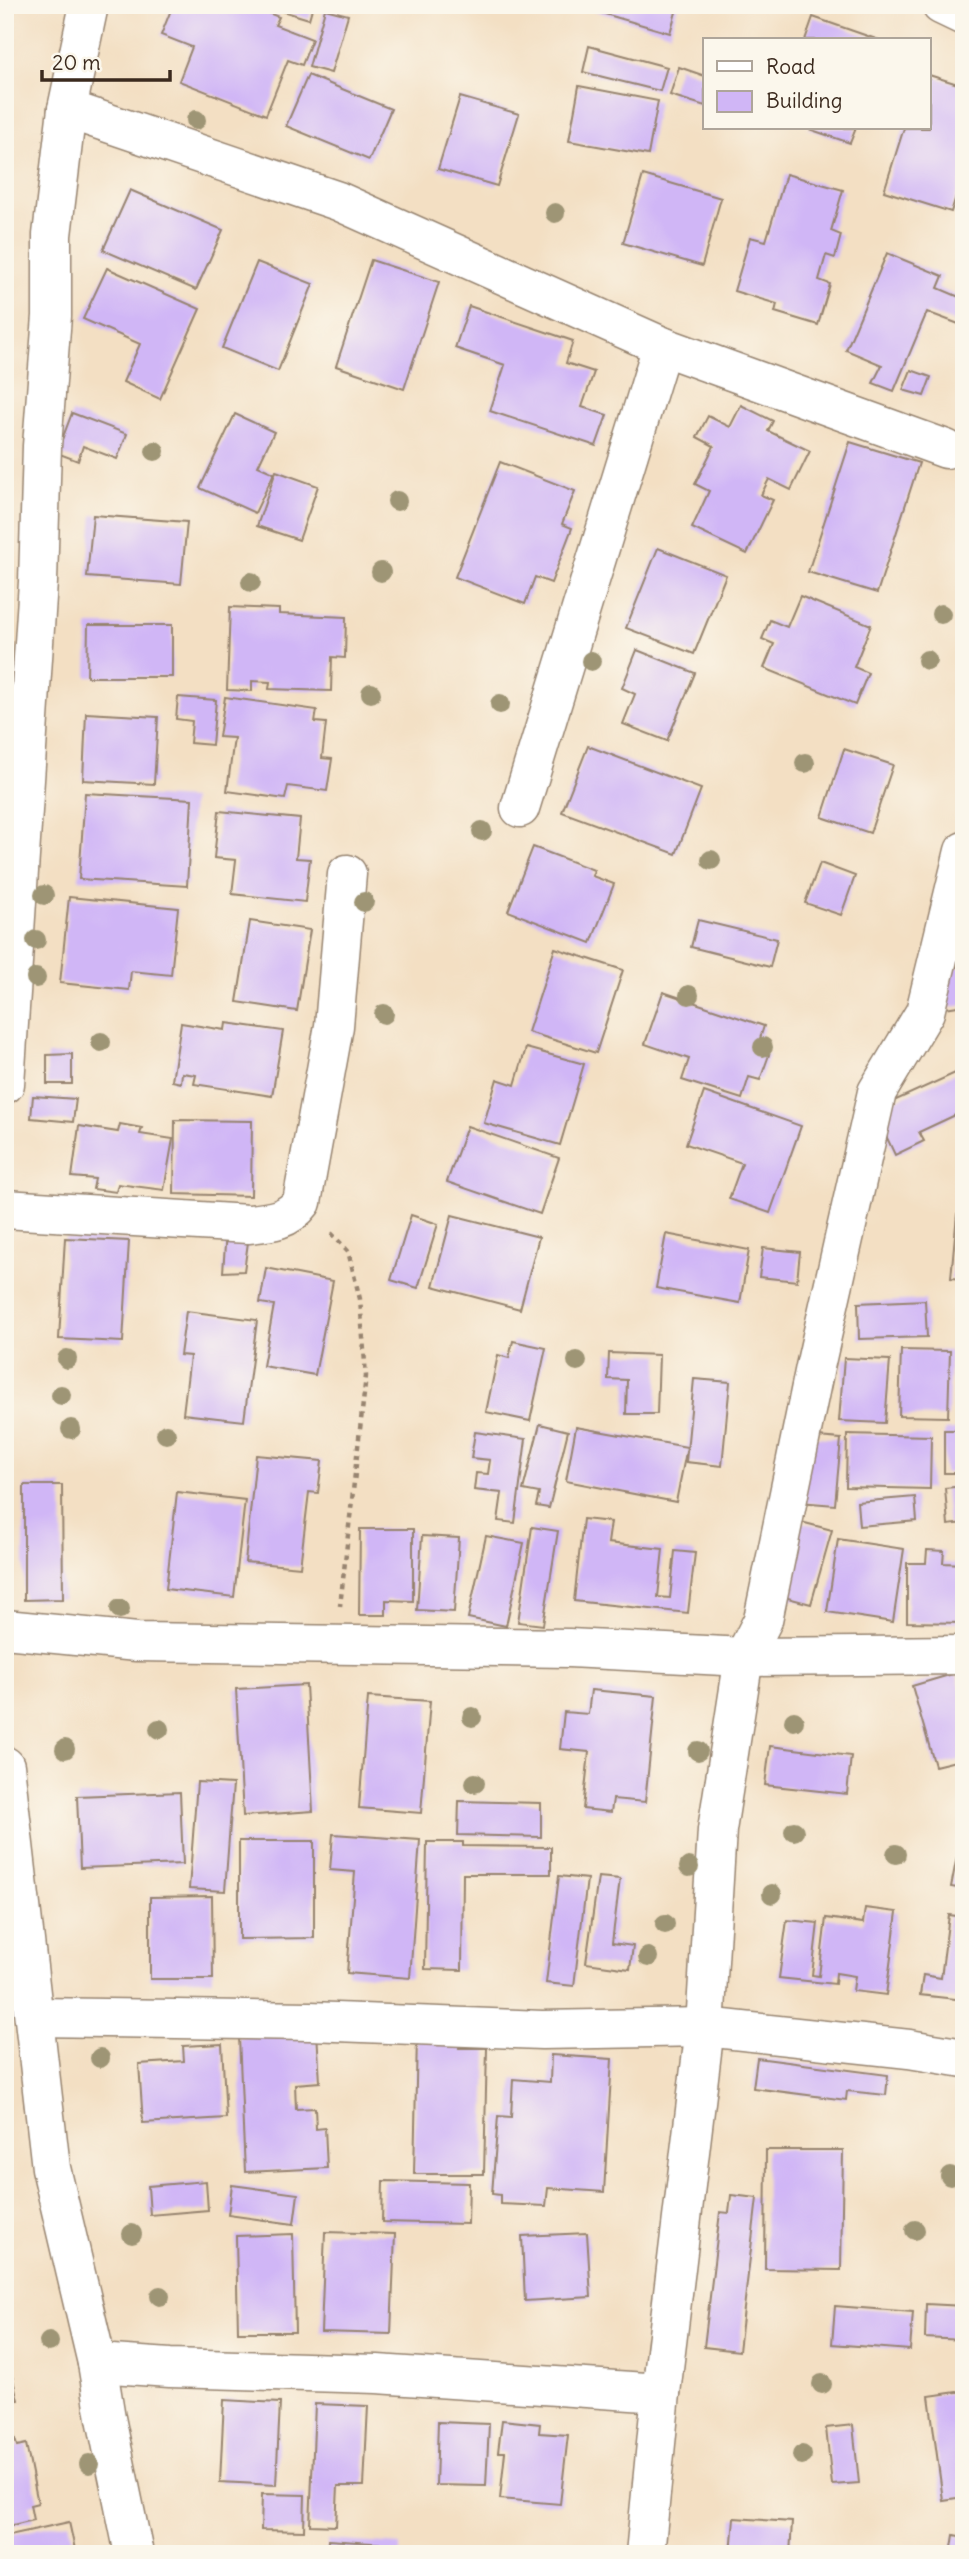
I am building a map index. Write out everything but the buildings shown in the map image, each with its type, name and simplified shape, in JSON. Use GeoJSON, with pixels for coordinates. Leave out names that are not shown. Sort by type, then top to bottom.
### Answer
{"type":"FeatureCollection","features":[{"type":"Feature","properties":{"kind":"street"},"geometry":{"type":"LineString","coordinates":[[5,1084],[38,582],[42,446],[52,316],[52,234],[67,109],[89,5]]}},
{"type":"Feature","properties":{"kind":"street"},"geometry":{"type":"LineString","coordinates":[[941,5],[964,16]]}},
{"type":"Feature","properties":{"kind":"street"},"geometry":{"type":"LineString","coordinates":[[67,109],[338,201],[662,346],[946,449]]}},
{"type":"Feature","properties":{"kind":"street"},"geometry":{"type":"LineString","coordinates":[[520,808],[662,346]]}},
{"type":"Feature","properties":{"kind":"street"},"geometry":{"type":"LineString","coordinates":[[645,2554],[660,2393],[705,2027],[717,1830],[744,1657],[763,1620],[815,1367],[877,1092],[925,1012],[964,850]]}},
{"type":"Feature","properties":{"kind":"street"},"geometry":{"type":"LineString","coordinates":[[5,1209],[248,1224],[275,1221],[293,1213],[302,1202],[334,1027],[347,874]]}},
{"type":"Feature","properties":{"kind":"street"},"geometry":{"type":"LineString","coordinates":[[5,1629],[136,1642],[569,1648],[744,1657],[964,1655]]}},
{"type":"Feature","properties":{"kind":"street"},"geometry":{"type":"LineString","coordinates":[[5,1766],[51,2168],[97,2364],[134,2554]]}},
{"type":"Feature","properties":{"kind":"street"},"geometry":{"type":"LineString","coordinates":[[35,2017],[310,2021],[542,2030],[705,2027],[909,2049],[964,2058]]}},
{"type":"Feature","properties":{"kind":"street"},"geometry":{"type":"LineString","coordinates":[[97,2364],[377,2374],[660,2393]]}},
{"type":"Feature","properties":{"kind":"path"},"geometry":{"type":"LineString","coordinates":[[302,1202],[348,1251],[360,1298],[365,1363],[365,1390],[335,1644]]}}]}
